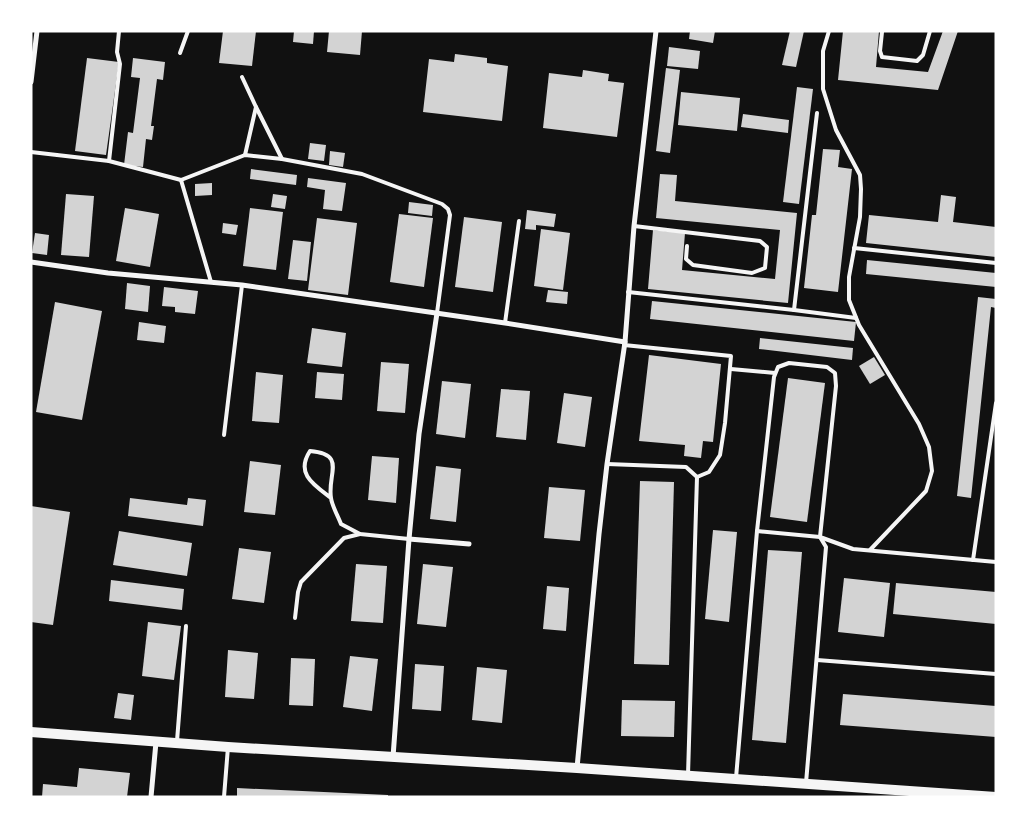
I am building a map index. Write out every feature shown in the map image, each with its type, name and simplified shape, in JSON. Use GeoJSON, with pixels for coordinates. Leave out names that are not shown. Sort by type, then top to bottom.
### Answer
{"type":"FeatureCollection","features":[{"type":"Feature","properties":{"kind":"main road"},"geometry":{"type":"LineString","coordinates":[[31,732],[228,747],[736,778],[996,797]]}},
{"type":"Feature","properties":{"kind":"street"},"geometry":{"type":"LineString","coordinates":[[31,82],[37,31]]}},
{"type":"Feature","properties":{"kind":"street"},"geometry":{"type":"LineString","coordinates":[[577,768],[607,464],[625,344],[634,226],[656,31]]}},
{"type":"Feature","properties":{"kind":"street"},"geometry":{"type":"LineString","coordinates":[[31,262],[108,273],[242,285],[505,322],[625,344]]}},
{"type":"Feature","properties":{"kind":"street"},"geometry":{"type":"LineString","coordinates":[[394,757],[419,434],[437,313]]}},
{"type":"Feature","properties":{"kind":"street"},"geometry":{"type":"LineString","coordinates":[[410,540],[469,544]]}},
{"type":"Feature","properties":{"kind":"street"},"geometry":{"type":"LineString","coordinates":[[150,797],[156,742]]}},
{"type":"Feature","properties":{"kind":"lane"},"geometry":{"type":"LineString","coordinates":[[109,161],[120,64],[117,52],[120,31]]}},
{"type":"Feature","properties":{"kind":"lane"},"geometry":{"type":"LineString","coordinates":[[180,53],[188,31]]}},
{"type":"Feature","properties":{"kind":"lane"},"geometry":{"type":"LineString","coordinates":[[829,31],[823,51],[823,90],[836,130],[860,175],[862,202],[849,277],[849,300],[856,318],[918,424],[929,447],[932,471],[926,491],[870,550]]}},
{"type":"Feature","properties":{"kind":"lane"},"geometry":{"type":"LineString","coordinates":[[882,32],[880,50],[882,57],[916,60],[922,55],[930,31]]}},
{"type":"Feature","properties":{"kind":"lane"},"geometry":{"type":"LineString","coordinates":[[242,77],[282,159]]}},
{"type":"Feature","properties":{"kind":"lane"},"geometry":{"type":"LineString","coordinates":[[245,155],[256,107]]}},
{"type":"Feature","properties":{"kind":"lane"},"geometry":{"type":"LineString","coordinates":[[794,310],[816,113]]}},
{"type":"Feature","properties":{"kind":"lane"},"geometry":{"type":"LineString","coordinates":[[31,152],[109,161],[181,180],[245,155],[282,159],[362,174],[442,204],[448,209],[450,225],[437,313]]}},
{"type":"Feature","properties":{"kind":"lane"},"geometry":{"type":"LineString","coordinates":[[181,180],[211,282]]}},
{"type":"Feature","properties":{"kind":"lane"},"geometry":{"type":"LineString","coordinates":[[505,322],[519,220]]}},
{"type":"Feature","properties":{"kind":"lane"},"geometry":{"type":"LineString","coordinates":[[634,226],[760,241],[768,247],[765,268],[752,273],[693,265],[686,259],[687,246]]}},
{"type":"Feature","properties":{"kind":"lane"},"geometry":{"type":"LineString","coordinates":[[854,248],[996,263]]}},
{"type":"Feature","properties":{"kind":"lane"},"geometry":{"type":"LineString","coordinates":[[224,435],[242,285]]}},
{"type":"Feature","properties":{"kind":"lane"},"geometry":{"type":"LineString","coordinates":[[628,292],[856,318]]}},
{"type":"Feature","properties":{"kind":"lane"},"geometry":{"type":"LineString","coordinates":[[625,344],[732,356],[720,455],[709,472],[697,477]]}},
{"type":"Feature","properties":{"kind":"lane"},"geometry":{"type":"LineString","coordinates":[[736,778],[757,531],[776,373],[778,367],[789,362],[826,367],[835,374],[836,386],[820,537],[826,547],[806,783]]}},
{"type":"Feature","properties":{"kind":"lane"},"geometry":{"type":"LineString","coordinates":[[731,369],[776,373]]}},
{"type":"Feature","properties":{"kind":"lane"},"geometry":{"type":"LineString","coordinates":[[973,560],[996,403]]}},
{"type":"Feature","properties":{"kind":"lane"},"geometry":{"type":"LineString","coordinates":[[331,498],[308,480],[304,468],[305,458],[310,451],[322,452],[328,455],[332,462],[331,498],[341,524],[360,534]]}},
{"type":"Feature","properties":{"kind":"lane"},"geometry":{"type":"LineString","coordinates":[[607,464],[686,466],[697,477],[688,775]]}},
{"type":"Feature","properties":{"kind":"lane"},"geometry":{"type":"LineString","coordinates":[[757,531],[820,537],[853,549],[996,562]]}},
{"type":"Feature","properties":{"kind":"lane"},"geometry":{"type":"LineString","coordinates":[[295,618],[301,582],[344,538],[360,534],[410,540]]}},
{"type":"Feature","properties":{"kind":"lane"},"geometry":{"type":"LineString","coordinates":[[177,743],[186,626]]}},
{"type":"Feature","properties":{"kind":"lane"},"geometry":{"type":"LineString","coordinates":[[817,660],[996,674]]}},
{"type":"Feature","properties":{"kind":"lane"},"geometry":{"type":"LineString","coordinates":[[224,797],[228,747]]}},
{"type":"Feature","properties":{"kind":"building"},"geometry":{"type":"Polygon","coordinates":[[[223,31],[256,31],[252,66],[219,63],[223,31]]]}},
{"type":"Feature","properties":{"kind":"building"},"geometry":{"type":"Polygon","coordinates":[[[294,31],[314,31],[313,44],[293,42],[294,31]]]}},
{"type":"Feature","properties":{"kind":"building"},"geometry":{"type":"Polygon","coordinates":[[[329,31],[362,31],[360,55],[327,52],[329,31]]]}},
{"type":"Feature","properties":{"kind":"building"},"geometry":{"type":"Polygon","coordinates":[[[690,31],[715,31],[713,43],[689,39],[690,31]]]}},
{"type":"Feature","properties":{"kind":"building"},"geometry":{"type":"Polygon","coordinates":[[[790,31],[804,31],[796,67],[782,65],[790,31]]]}},
{"type":"Feature","properties":{"kind":"building"},"geometry":{"type":"Polygon","coordinates":[[[843,31],[879,31],[876,67],[928,72],[943,31],[958,31],[938,90],[838,80],[843,31]]]}},
{"type":"Feature","properties":{"kind":"building"},"geometry":{"type":"Polygon","coordinates":[[[669,47],[700,51],[698,69],[667,66],[669,47]]]}},
{"type":"Feature","properties":{"kind":"building"},"geometry":{"type":"Polygon","coordinates":[[[455,54],[487,58],[487,63],[508,66],[502,121],[423,112],[429,59],[454,62],[455,54]]]}},
{"type":"Feature","properties":{"kind":"building"},"geometry":{"type":"Polygon","coordinates":[[[87,58],[119,62],[106,155],[75,151],[87,58]]]}},
{"type":"Feature","properties":{"kind":"building"},"geometry":{"type":"Polygon","coordinates":[[[133,58],[165,62],[163,80],[157,79],[151,126],[154,126],[152,140],[146,139],[143,167],[124,165],[128,132],[133,133],[140,78],[131,77],[133,58]]]}},
{"type":"Feature","properties":{"kind":"building"},"geometry":{"type":"Polygon","coordinates":[[[666,68],[680,70],[670,153],[656,151],[666,68]]]}},
{"type":"Feature","properties":{"kind":"building"},"geometry":{"type":"Polygon","coordinates":[[[583,70],[609,74],[608,81],[624,83],[617,137],[543,128],[549,73],[582,77],[583,70]]]}},
{"type":"Feature","properties":{"kind":"building"},"geometry":{"type":"Polygon","coordinates":[[[797,87],[813,89],[799,204],[783,202],[797,87]]]}},
{"type":"Feature","properties":{"kind":"building"},"geometry":{"type":"Polygon","coordinates":[[[681,92],[740,98],[737,131],[678,125],[681,92]]]}},
{"type":"Feature","properties":{"kind":"building"},"geometry":{"type":"Polygon","coordinates":[[[743,114],[789,120],[788,133],[741,127],[743,114]]]}},
{"type":"Feature","properties":{"kind":"building"},"geometry":{"type":"Polygon","coordinates":[[[310,143],[326,145],[324,161],[308,159],[310,143]]]}},
{"type":"Feature","properties":{"kind":"building"},"geometry":{"type":"Polygon","coordinates":[[[823,149],[840,150],[838,167],[852,169],[838,292],[804,288],[812,215],[816,215],[823,149]]]}},
{"type":"Feature","properties":{"kind":"building"},"geometry":{"type":"Polygon","coordinates":[[[330,151],[345,153],[343,167],[329,165],[330,151]]]}},
{"type":"Feature","properties":{"kind":"building"},"geometry":{"type":"Polygon","coordinates":[[[251,169],[297,175],[296,185],[250,179],[251,169]]]}},
{"type":"Feature","properties":{"kind":"building"},"geometry":{"type":"Polygon","coordinates":[[[660,174],[677,175],[675,201],[797,213],[788,303],[648,289],[653,230],[685,233],[682,270],[775,279],[780,230],[656,218],[660,174]]]}},
{"type":"Feature","properties":{"kind":"building"},"geometry":{"type":"Polygon","coordinates":[[[308,178],[346,183],[342,211],[323,209],[325,190],[307,187],[308,178]]]}},
{"type":"Feature","properties":{"kind":"building"},"geometry":{"type":"Polygon","coordinates":[[[212,183],[212,195],[195,196],[195,184],[212,183]]]}},
{"type":"Feature","properties":{"kind":"building"},"geometry":{"type":"Polygon","coordinates":[[[66,194],[94,196],[89,257],[61,255],[66,194]]]}},
{"type":"Feature","properties":{"kind":"building"},"geometry":{"type":"Polygon","coordinates":[[[273,194],[287,196],[285,209],[271,207],[273,194]]]}},
{"type":"Feature","properties":{"kind":"building"},"geometry":{"type":"Polygon","coordinates":[[[941,195],[956,197],[953,222],[996,227],[996,257],[866,243],[869,215],[938,222],[941,195]]]}},
{"type":"Feature","properties":{"kind":"building"},"geometry":{"type":"Polygon","coordinates":[[[409,202],[433,205],[432,216],[408,213],[409,202]]]}},
{"type":"Feature","properties":{"kind":"building"},"geometry":{"type":"Polygon","coordinates":[[[125,208],[159,214],[150,267],[116,261],[125,208]]]}},
{"type":"Feature","properties":{"kind":"building"},"geometry":{"type":"Polygon","coordinates":[[[250,208],[283,212],[276,270],[243,266],[250,208]]]}},
{"type":"Feature","properties":{"kind":"building"},"geometry":{"type":"Polygon","coordinates":[[[527,210],[556,214],[554,227],[536,225],[536,230],[525,229],[527,210]]]}},
{"type":"Feature","properties":{"kind":"building"},"geometry":{"type":"Polygon","coordinates":[[[399,214],[433,218],[424,287],[390,282],[399,214]]]}},
{"type":"Feature","properties":{"kind":"building"},"geometry":{"type":"Polygon","coordinates":[[[464,217],[502,222],[493,292],[455,287],[464,217]]]}},
{"type":"Feature","properties":{"kind":"building"},"geometry":{"type":"Polygon","coordinates":[[[317,218],[357,223],[348,295],[308,290],[317,218]]]}},
{"type":"Feature","properties":{"kind":"building"},"geometry":{"type":"Polygon","coordinates":[[[223,223],[238,225],[236,235],[222,233],[223,223]]]}},
{"type":"Feature","properties":{"kind":"building"},"geometry":{"type":"Polygon","coordinates":[[[541,229],[570,233],[563,290],[534,286],[541,229]]]}},
{"type":"Feature","properties":{"kind":"building"},"geometry":{"type":"Polygon","coordinates":[[[35,233],[49,235],[47,255],[32,253],[35,233]]]}},
{"type":"Feature","properties":{"kind":"building"},"geometry":{"type":"Polygon","coordinates":[[[293,240],[311,242],[307,281],[288,279],[293,240]]]}},
{"type":"Feature","properties":{"kind":"building"},"geometry":{"type":"Polygon","coordinates":[[[867,260],[996,273],[996,287],[866,274],[867,260]]]}},
{"type":"Feature","properties":{"kind":"building"},"geometry":{"type":"Polygon","coordinates":[[[127,283],[150,286],[148,312],[125,309],[127,283]]]}},
{"type":"Feature","properties":{"kind":"building"},"geometry":{"type":"Polygon","coordinates":[[[164,287],[198,291],[195,314],[175,312],[175,307],[162,306],[164,287]]]}},
{"type":"Feature","properties":{"kind":"building"},"geometry":{"type":"Polygon","coordinates":[[[548,290],[568,292],[567,304],[546,302],[548,290]]]}},
{"type":"Feature","properties":{"kind":"building"},"geometry":{"type":"Polygon","coordinates":[[[978,297],[996,299],[996,308],[991,307],[971,498],[957,496],[978,297]]]}},
{"type":"Feature","properties":{"kind":"building"},"geometry":{"type":"Polygon","coordinates":[[[652,301],[856,322],[854,341],[650,319],[652,301]]]}},
{"type":"Feature","properties":{"kind":"building"},"geometry":{"type":"Polygon","coordinates":[[[55,302],[102,311],[82,420],[36,412],[55,302]]]}},
{"type":"Feature","properties":{"kind":"building"},"geometry":{"type":"Polygon","coordinates":[[[139,322],[166,326],[164,343],[137,340],[139,322]]]}},
{"type":"Feature","properties":{"kind":"building"},"geometry":{"type":"Polygon","coordinates":[[[312,328],[346,333],[342,367],[307,363],[312,328]]]}},
{"type":"Feature","properties":{"kind":"building"},"geometry":{"type":"Polygon","coordinates":[[[760,338],[853,348],[852,360],[759,349],[760,338]]]}},
{"type":"Feature","properties":{"kind":"building"},"geometry":{"type":"Polygon","coordinates":[[[649,355],[721,364],[713,442],[703,441],[701,458],[684,456],[685,445],[639,441],[649,355]]]}},
{"type":"Feature","properties":{"kind":"building"},"geometry":{"type":"Polygon","coordinates":[[[874,357],[885,375],[870,384],[859,366],[874,357]]]}},
{"type":"Feature","properties":{"kind":"building"},"geometry":{"type":"Polygon","coordinates":[[[381,362],[409,364],[405,413],[377,411],[381,362]]]}},
{"type":"Feature","properties":{"kind":"building"},"geometry":{"type":"Polygon","coordinates":[[[256,372],[283,375],[279,423],[252,421],[256,372]]]}},
{"type":"Feature","properties":{"kind":"building"},"geometry":{"type":"Polygon","coordinates":[[[317,372],[344,374],[342,400],[315,398],[317,372]]]}},
{"type":"Feature","properties":{"kind":"building"},"geometry":{"type":"Polygon","coordinates":[[[788,378],[825,383],[807,522],[770,517],[788,378]]]}},
{"type":"Feature","properties":{"kind":"building"},"geometry":{"type":"Polygon","coordinates":[[[442,381],[471,384],[465,438],[436,434],[442,381]]]}},
{"type":"Feature","properties":{"kind":"building"},"geometry":{"type":"Polygon","coordinates":[[[501,389],[530,391],[526,440],[496,437],[501,389]]]}},
{"type":"Feature","properties":{"kind":"building"},"geometry":{"type":"Polygon","coordinates":[[[564,393],[592,397],[585,447],[557,443],[564,393]]]}},
{"type":"Feature","properties":{"kind":"building"},"geometry":{"type":"Polygon","coordinates":[[[372,456],[399,458],[396,503],[368,500],[372,456]]]}},
{"type":"Feature","properties":{"kind":"building"},"geometry":{"type":"Polygon","coordinates":[[[250,461],[281,465],[275,515],[244,512],[250,461]]]}},
{"type":"Feature","properties":{"kind":"building"},"geometry":{"type":"Polygon","coordinates":[[[436,466],[461,469],[456,522],[430,519],[436,466]]]}},
{"type":"Feature","properties":{"kind":"building"},"geometry":{"type":"Polygon","coordinates":[[[640,481],[674,482],[669,665],[634,664],[640,481]]]}},
{"type":"Feature","properties":{"kind":"building"},"geometry":{"type":"Polygon","coordinates":[[[549,487],[585,490],[580,541],[544,538],[549,487]]]}},
{"type":"Feature","properties":{"kind":"building"},"geometry":{"type":"Polygon","coordinates":[[[130,498],[187,505],[188,498],[206,500],[203,526],[128,516],[130,498]]]}},
{"type":"Feature","properties":{"kind":"building"},"geometry":{"type":"Polygon","coordinates":[[[31,506],[70,512],[53,625],[31,622],[31,506]]]}},
{"type":"Feature","properties":{"kind":"building"},"geometry":{"type":"Polygon","coordinates":[[[713,530],[737,532],[729,622],[705,619],[713,530]]]}},
{"type":"Feature","properties":{"kind":"building"},"geometry":{"type":"Polygon","coordinates":[[[119,531],[192,543],[187,576],[113,565],[119,531]]]}},
{"type":"Feature","properties":{"kind":"building"},"geometry":{"type":"Polygon","coordinates":[[[239,548],[271,552],[264,603],[232,599],[239,548]]]}},
{"type":"Feature","properties":{"kind":"building"},"geometry":{"type":"Polygon","coordinates":[[[768,550],[802,552],[786,743],[752,740],[768,550]]]}},
{"type":"Feature","properties":{"kind":"building"},"geometry":{"type":"Polygon","coordinates":[[[356,564],[387,566],[383,623],[351,621],[356,564]]]}},
{"type":"Feature","properties":{"kind":"building"},"geometry":{"type":"Polygon","coordinates":[[[423,564],[453,567],[446,627],[417,624],[423,564]]]}},
{"type":"Feature","properties":{"kind":"building"},"geometry":{"type":"Polygon","coordinates":[[[844,578],[890,583],[884,637],[838,632],[844,578]]]}},
{"type":"Feature","properties":{"kind":"building"},"geometry":{"type":"Polygon","coordinates":[[[111,580],[184,589],[182,610],[109,601],[111,580]]]}},
{"type":"Feature","properties":{"kind":"building"},"geometry":{"type":"Polygon","coordinates":[[[896,583],[996,592],[996,624],[893,614],[896,583]]]}},
{"type":"Feature","properties":{"kind":"building"},"geometry":{"type":"Polygon","coordinates":[[[547,586],[569,588],[566,631],[543,629],[547,586]]]}},
{"type":"Feature","properties":{"kind":"building"},"geometry":{"type":"Polygon","coordinates":[[[148,622],[181,626],[174,680],[142,676],[148,622]]]}},
{"type":"Feature","properties":{"kind":"building"},"geometry":{"type":"Polygon","coordinates":[[[228,650],[258,653],[254,699],[225,697],[228,650]]]}},
{"type":"Feature","properties":{"kind":"building"},"geometry":{"type":"Polygon","coordinates":[[[350,656],[378,659],[372,711],[343,707],[350,656]]]}},
{"type":"Feature","properties":{"kind":"building"},"geometry":{"type":"Polygon","coordinates":[[[291,658],[315,659],[313,706],[289,705],[291,658]]]}},
{"type":"Feature","properties":{"kind":"building"},"geometry":{"type":"Polygon","coordinates":[[[415,664],[444,666],[441,711],[412,709],[415,664]]]}},
{"type":"Feature","properties":{"kind":"building"},"geometry":{"type":"Polygon","coordinates":[[[477,667],[507,670],[502,723],[472,720],[477,667]]]}},
{"type":"Feature","properties":{"kind":"building"},"geometry":{"type":"Polygon","coordinates":[[[118,693],[134,695],[131,720],[114,718],[118,693]]]}},
{"type":"Feature","properties":{"kind":"building"},"geometry":{"type":"Polygon","coordinates":[[[843,694],[996,706],[996,737],[840,725],[843,694]]]}},
{"type":"Feature","properties":{"kind":"building"},"geometry":{"type":"Polygon","coordinates":[[[622,700],[675,701],[674,737],[621,736],[622,700]]]}},
{"type":"Feature","properties":{"kind":"building"},"geometry":{"type":"Polygon","coordinates":[[[79,768],[130,773],[127,797],[42,797],[43,784],[77,787],[79,768]]]}},
{"type":"Feature","properties":{"kind":"building"},"geometry":{"type":"Polygon","coordinates":[[[237,788],[388,795],[388,797],[237,797],[237,788]]]}}]}
